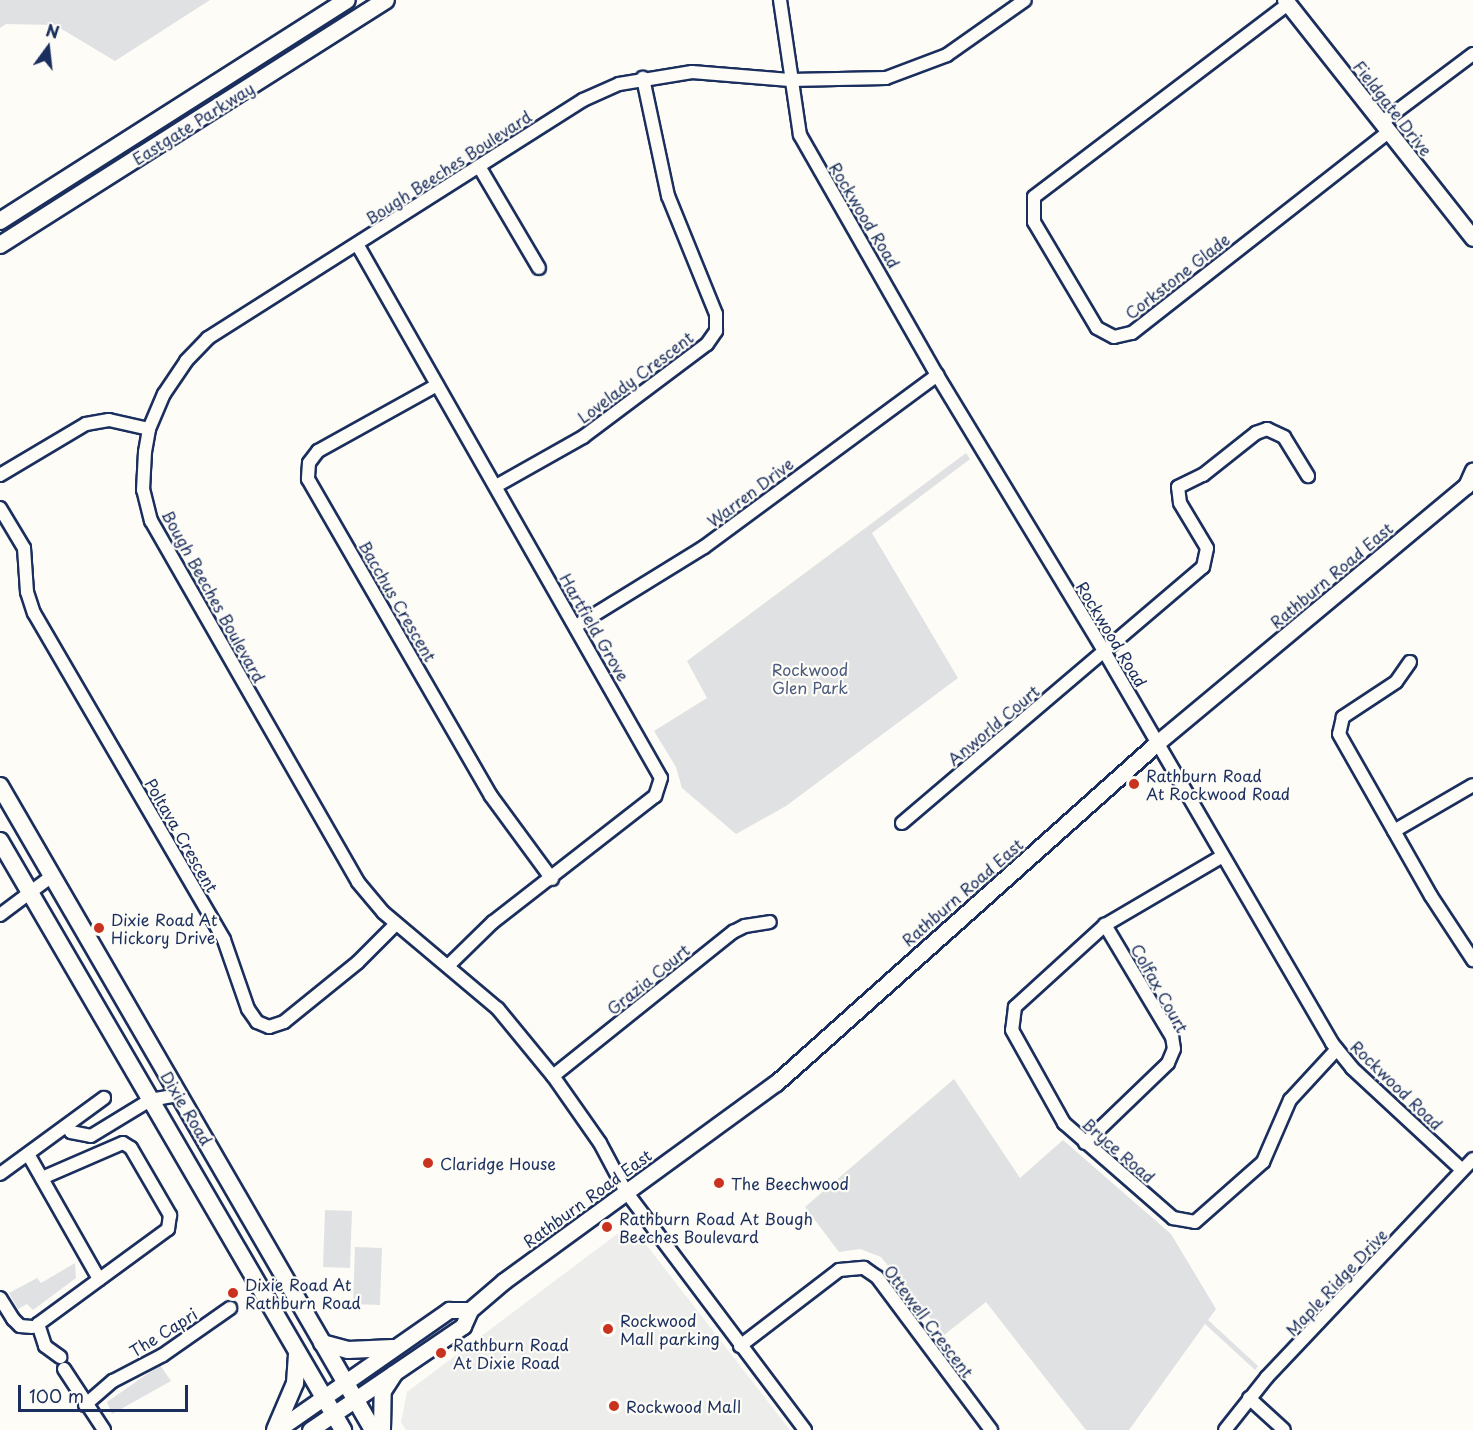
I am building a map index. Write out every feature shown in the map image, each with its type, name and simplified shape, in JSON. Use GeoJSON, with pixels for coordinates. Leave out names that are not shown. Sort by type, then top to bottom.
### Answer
{"type":"FeatureCollection","features":[{"type":"Feature","properties":{"kind":"main road","name":"Eastgate Parkway"},"geometry":{"type":"LineString","coordinates":[[0,221],[347,0]]}},
{"type":"Feature","properties":{"kind":"main road","name":"Eastgate Parkway"},"geometry":{"type":"LineString","coordinates":[[0,245],[386,0]]}},
{"type":"Feature","properties":{"kind":"main road","name":"Dixie Road"},"geometry":{"type":"LineString","coordinates":[[0,786],[373,1430]]}},
{"type":"Feature","properties":{"kind":"main road","name":"Dixie Road"},"geometry":{"type":"LineString","coordinates":[[0,841],[144,1104],[343,1430]]}},
{"type":"Feature","properties":{"kind":"main road"},"geometry":{"type":"LineString","coordinates":[[322,1342],[348,1350],[393,1348]]}},
{"type":"Feature","properties":{"kind":"main road"},"geometry":{"type":"LineString","coordinates":[[276,1430],[295,1383],[297,1354]]}},
{"type":"Feature","properties":{"kind":"main road"},"geometry":{"type":"LineString","coordinates":[[382,1430],[383,1390],[394,1374]]}},
{"type":"Feature","properties":{"kind":"street","name":"Rockwood Road"},"geometry":{"type":"LineString","coordinates":[[780,0],[796,123],[805,147],[937,375],[1104,651],[1221,857],[1337,1049],[1352,1068],[1461,1169]]}},
{"type":"Feature","properties":{"kind":"street","name":"Bough Beeches Boulevard"},"geometry":{"type":"LineString","coordinates":[[805,1430],[625,1190],[600,1143],[553,1076],[498,1009],[449,965],[396,924],[370,898],[352,873],[151,521],[143,490],[148,429],[169,385],[199,347],[220,329],[480,168],[583,100],[643,78],[692,72],[789,80],[861,81],[911,71],[946,55],[1025,0]]}},
{"type":"Feature","properties":{"kind":"street","name":"Fieldgate Drive"},"geometry":{"type":"LineString","coordinates":[[1286,2],[1473,238]]}},
{"type":"Feature","properties":{"kind":"street","name":"Corkstone Glade"},"geometry":{"type":"LineString","coordinates":[[1286,2],[1034,197],[1034,222],[1097,328],[1114,337],[1132,333],[1384,128]]}},
{"type":"Feature","properties":{"kind":"street"},"geometry":{"type":"LineString","coordinates":[[1384,128],[1473,54]]}},
{"type":"Feature","properties":{"kind":"street","name":"Lovelady Crescent"},"geometry":{"type":"LineString","coordinates":[[496,486],[583,437],[707,344],[716,332],[716,314],[671,205],[643,78]]}},
{"type":"Feature","properties":{"kind":"street"},"geometry":{"type":"LineString","coordinates":[[480,168],[539,268]]}},
{"type":"Feature","properties":{"kind":"street","name":"Hartfield Grove"},"geometry":{"type":"LineString","coordinates":[[357,244],[576,626],[661,782],[655,796],[552,879],[494,922],[449,965]]}},
{"type":"Feature","properties":{"kind":"street","name":"Warren Drive"},"geometry":{"type":"LineString","coordinates":[[576,626],[704,548],[937,375]]}},
{"type":"Feature","properties":{"kind":"street","name":"Bacchus Crescent"},"geometry":{"type":"LineString","coordinates":[[437,385],[318,451],[309,464],[308,479],[491,796],[552,879]]}},
{"type":"Feature","properties":{"kind":"street"},"geometry":{"type":"LineString","coordinates":[[0,475],[86,424],[115,421],[148,429]]}},
{"type":"Feature","properties":{"kind":"street","name":"Anworld Court"},"geometry":{"type":"LineString","coordinates":[[902,823],[1206,563],[1207,548],[1180,503],[1178,486],[1203,475],[1256,433],[1267,429],[1284,436],[1308,476]]}},
{"type":"Feature","properties":{"kind":"street","name":"Rathburn Road East"},"geometry":{"type":"LineString","coordinates":[[310,1430],[463,1326],[470,1310],[625,1190],[776,1083],[1157,743],[1470,486],[1473,470]]}},
{"type":"Feature","properties":{"kind":"street","name":"Poltava Crescent"},"geometry":{"type":"LineString","coordinates":[[0,508],[24,548],[27,592],[34,613],[224,940],[248,1009],[257,1022],[272,1027],[284,1022],[358,962],[396,924]]}},
{"type":"Feature","properties":{"kind":"street"},"geometry":{"type":"LineString","coordinates":[[1410,662],[1396,682],[1345,716],[1339,726],[1340,737],[1473,960]]}},
{"type":"Feature","properties":{"kind":"street"},"geometry":{"type":"LineString","coordinates":[[1394,831],[1473,785]]}},
{"type":"Feature","properties":{"kind":"street","name":"Bryce Road"},"geometry":{"type":"LineString","coordinates":[[1221,857],[1105,925],[1019,1003],[1011,1018],[1015,1035],[1064,1122],[1084,1143],[1173,1218],[1184,1223],[1198,1221],[1263,1162],[1290,1100],[1337,1049]]}},
{"type":"Feature","properties":{"kind":"street"},"geometry":{"type":"LineString","coordinates":[[0,915],[52,876]]}},
{"type":"Feature","properties":{"kind":"street","name":"Grazia Court"},"geometry":{"type":"LineString","coordinates":[[553,1076],[733,932],[745,926],[770,922]]}},
{"type":"Feature","properties":{"kind":"street","name":"Colfax Court"},"geometry":{"type":"LineString","coordinates":[[1084,1143],[1168,1063],[1174,1049],[1172,1037],[1105,925]]}},
{"type":"Feature","properties":{"kind":"street"},"geometry":{"type":"LineString","coordinates":[[67,1126],[71,1132],[91,1136],[144,1104],[178,1095]]}},
{"type":"Feature","properties":{"kind":"street"},"geometry":{"type":"LineString","coordinates":[[0,1174],[104,1098]]}},
{"type":"Feature","properties":{"kind":"street"},"geometry":{"type":"LineString","coordinates":[[42,1178],[123,1143],[131,1148],[170,1215],[168,1229],[38,1324],[45,1346],[62,1363],[85,1405],[104,1430]]}},
{"type":"Feature","properties":{"kind":"street"},"geometry":{"type":"LineString","coordinates":[[28,1154],[99,1279]]}},
{"type":"Feature","properties":{"kind":"street","name":"Maple Ridge Drive"},"geometry":{"type":"LineString","coordinates":[[1226,1430],[1249,1398],[1461,1169],[1473,1159]]}},
{"type":"Feature","properties":{"kind":"street","name":"Ottewell Crescent"},"geometry":{"type":"LineString","coordinates":[[740,1346],[837,1272],[861,1267],[877,1277],[991,1430]]}},
{"type":"Feature","properties":{"kind":"street"},"geometry":{"type":"LineString","coordinates":[[0,1298],[20,1326],[32,1327]]}},
{"type":"Feature","properties":{"kind":"street","name":"The Capri"},"geometry":{"type":"LineString","coordinates":[[85,1405],[113,1381],[163,1355],[230,1308]]}},
{"type":"Feature","properties":{"kind":"street","name":"Rathburn Road East"},"geometry":{"type":"LineString","coordinates":[[276,1430],[449,1310],[470,1310]]}},
{"type":"Feature","properties":{"kind":"street"},"geometry":{"type":"LineString","coordinates":[[1249,1398],[1284,1430]]}},
{"type":"Feature","properties":{"kind":"shaded area","name":"Rockwood Mall"},"geometry":{"type":"Polygon","coordinates":[[[617,1234],[641,1238],[790,1430],[406,1430],[401,1422],[407,1392],[617,1234]]]}},
{"type":"Feature","properties":{"kind":"green space"},"geometry":{"type":"Polygon","coordinates":[[[0,0],[210,0],[115,61],[55,25],[6,24],[0,28],[0,0]]]}},
{"type":"Feature","properties":{"kind":"green space","name":"Rockwood Glen Park"},"geometry":{"type":"Polygon","coordinates":[[[966,453],[970,459],[872,533],[958,678],[786,806],[736,834],[682,788],[676,767],[654,731],[707,698],[687,661],[966,453]]]}},
{"type":"Feature","properties":{"kind":"green space"},"geometry":{"type":"Polygon","coordinates":[[[954,1079],[1020,1178],[1063,1140],[1171,1234],[1216,1309],[1208,1320],[1258,1366],[1255,1370],[1205,1324],[1129,1430],[1086,1430],[986,1302],[944,1335],[881,1257],[860,1249],[839,1252],[805,1207],[954,1079]]]}},
{"type":"Feature","properties":{"kind":"green space"},"geometry":{"type":"Polygon","coordinates":[[[325,1210],[352,1211],[350,1268],[323,1267],[325,1210]]]}},
{"type":"Feature","properties":{"kind":"green space"},"geometry":{"type":"Polygon","coordinates":[[[355,1247],[382,1248],[380,1305],[353,1304],[355,1247]]]}},
{"type":"Feature","properties":{"kind":"green space"},"geometry":{"type":"Polygon","coordinates":[[[75,1263],[76,1278],[33,1310],[27,1304],[18,1309],[9,1293],[37,1278],[41,1283],[75,1263]]]}},
{"type":"Feature","properties":{"kind":"green space"},"geometry":{"type":"Polygon","coordinates":[[[160,1365],[171,1381],[112,1414],[107,1402],[160,1365]]]}},
{"type":"Feature","properties":{"kind":"place","name":"Rathburn Road At Rockwood Road"},"geometry":{"type":"Point","coordinates":[1134,784]}},
{"type":"Feature","properties":{"kind":"place","name":"Dixie Road At Hickory Drive"},"geometry":{"type":"Point","coordinates":[99,928]}},
{"type":"Feature","properties":{"kind":"place","name":"Claridge House"},"geometry":{"type":"Point","coordinates":[428,1163]}},
{"type":"Feature","properties":{"kind":"place","name":"The Beechwood"},"geometry":{"type":"Point","coordinates":[719,1183]}},
{"type":"Feature","properties":{"kind":"place","name":"Rathburn Road At Bough Beeches Boulevard"},"geometry":{"type":"Point","coordinates":[607,1227]}},
{"type":"Feature","properties":{"kind":"place","name":"Dixie Road At Rathburn Road"},"geometry":{"type":"Point","coordinates":[233,1293]}},
{"type":"Feature","properties":{"kind":"place","name":"Rockwood Mall parking"},"geometry":{"type":"Point","coordinates":[608,1329]}},
{"type":"Feature","properties":{"kind":"place","name":"Rathburn Road At Dixie Road"},"geometry":{"type":"Point","coordinates":[441,1353]}},
{"type":"Feature","properties":{"kind":"place","name":"Rockwood Mall"},"geometry":{"type":"Point","coordinates":[614,1406]}}]}
